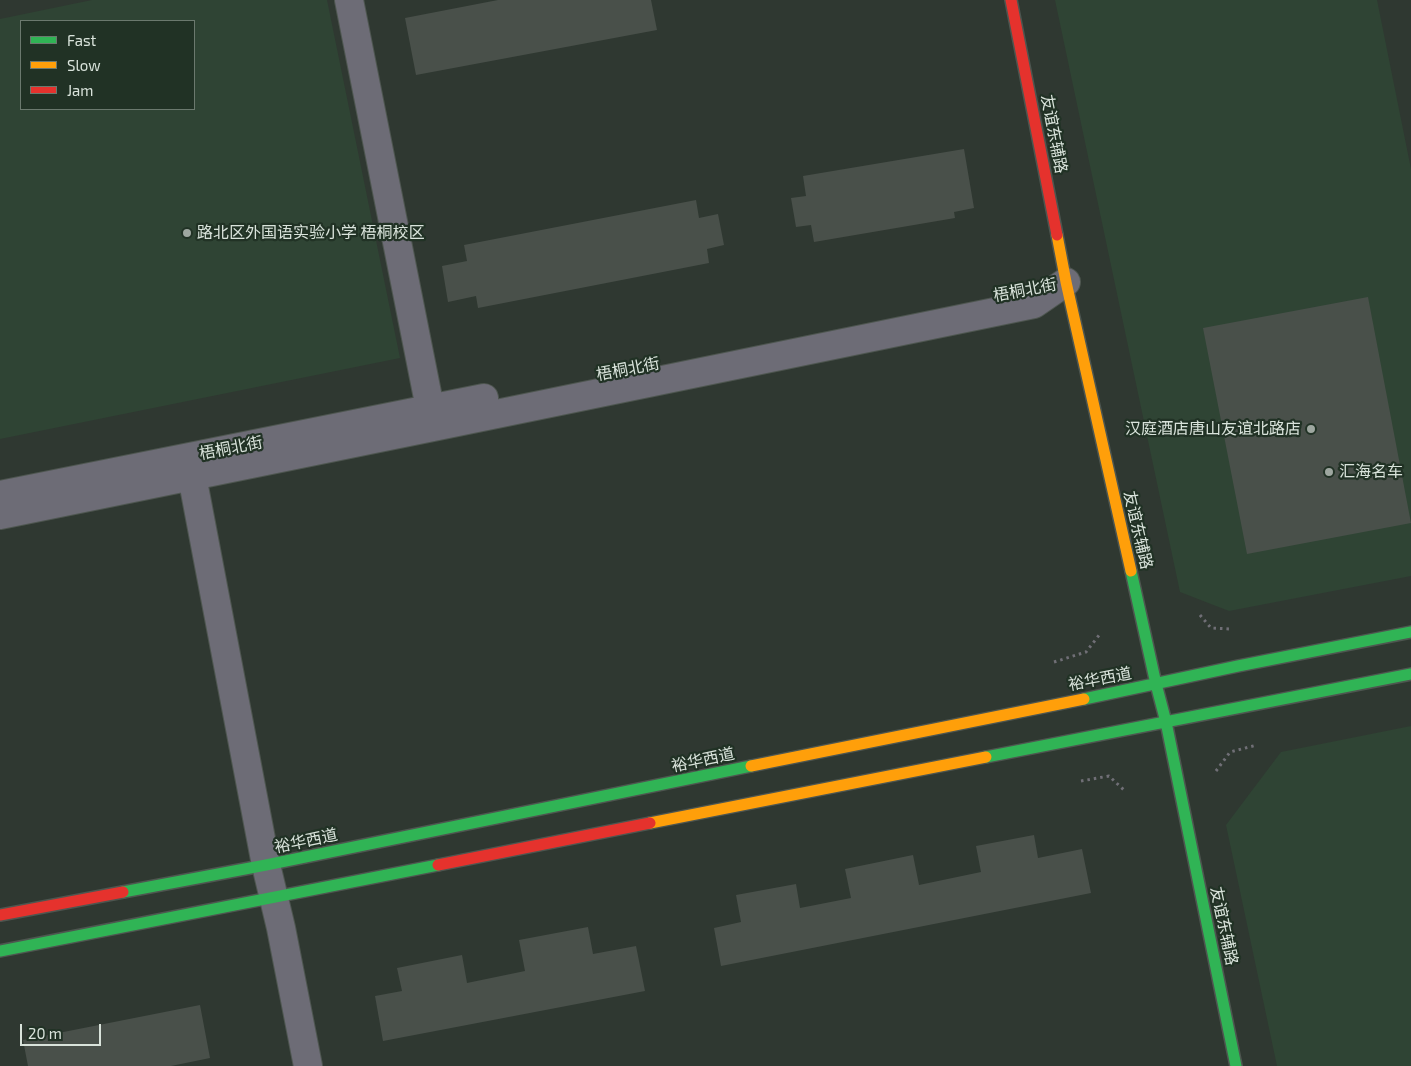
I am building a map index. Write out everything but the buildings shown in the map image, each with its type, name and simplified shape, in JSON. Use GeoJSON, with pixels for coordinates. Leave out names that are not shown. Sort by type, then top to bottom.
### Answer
{"type":"FeatureCollection","features":[{"type":"Feature","properties":{"kind":"main road","name":"友谊东辅路"},"geometry":{"type":"LineString","coordinates":[[1010,0],[1066,282],[1166,722],[1236,1066]]}},
{"type":"Feature","properties":{"kind":"main road","name":"裕华西道"},"geometry":{"type":"LineString","coordinates":[[0,916],[266,865],[1411,632]]}},
{"type":"Feature","properties":{"kind":"main road"},"geometry":{"type":"LineString","coordinates":[[0,951],[1411,674]]}},
{"type":"Feature","properties":{"kind":"street"},"geometry":{"type":"LineString","coordinates":[[350,0],[429,418]]}},
{"type":"Feature","properties":{"kind":"street","name":"梧桐北街"},"geometry":{"type":"LineString","coordinates":[[0,495],[191,466],[429,418],[1066,282]]}},
{"type":"Feature","properties":{"kind":"street"},"geometry":{"type":"LineString","coordinates":[[191,466],[266,865],[308,1066]]}},
{"type":"Feature","properties":{"kind":"street","name":"梧桐北街"},"geometry":{"type":"LineString","coordinates":[[0,515],[191,466]]}},
{"type":"Feature","properties":{"kind":"path"},"geometry":{"type":"LineString","coordinates":[[1200,615],[1211,628],[1231,629]]}},
{"type":"Feature","properties":{"kind":"path"},"geometry":{"type":"LineString","coordinates":[[1054,662],[1086,652],[1100,634]]}},
{"type":"Feature","properties":{"kind":"path"},"geometry":{"type":"LineString","coordinates":[[1216,771],[1230,752],[1257,745]]}},
{"type":"Feature","properties":{"kind":"path"},"geometry":{"type":"LineString","coordinates":[[1081,781],[1109,776],[1124,791]]}},
{"type":"Feature","properties":{"kind":"shaded area","name":"路北区外国语实验小学 梧桐校区"},"geometry":{"type":"Polygon","coordinates":[[[92,0],[327,0],[400,358],[0,439],[0,19],[92,0]]]}},
{"type":"Feature","properties":{"kind":"shaded area"},"geometry":{"type":"Polygon","coordinates":[[[1055,0],[1377,0],[1411,169],[1411,576],[1229,611],[1180,592],[1055,0]]]}},
{"type":"Feature","properties":{"kind":"shaded area"},"geometry":{"type":"Polygon","coordinates":[[[1411,726],[1411,1066],[1277,1066],[1226,825],[1281,752],[1411,726]]]}},
{"type":"Feature","properties":{"kind":"traffic: fast"},"geometry":{"type":"LineString","coordinates":[[1131,571],[1166,722],[1236,1066]]}},
{"type":"Feature","properties":{"kind":"traffic: fast"},"geometry":{"type":"LineString","coordinates":[[1084,699],[1411,632]]}},
{"type":"Feature","properties":{"kind":"traffic: fast"},"geometry":{"type":"LineString","coordinates":[[986,757],[1411,674]]}},
{"type":"Feature","properties":{"kind":"traffic: fast"},"geometry":{"type":"LineString","coordinates":[[123,892],[266,865],[751,766]]}},
{"type":"Feature","properties":{"kind":"traffic: fast"},"geometry":{"type":"LineString","coordinates":[[0,951],[438,865]]}},
{"type":"Feature","properties":{"kind":"traffic: slow"},"geometry":{"type":"LineString","coordinates":[[1057,235],[1131,571]]}},
{"type":"Feature","properties":{"kind":"traffic: slow"},"geometry":{"type":"LineString","coordinates":[[751,766],[1084,699]]}},
{"type":"Feature","properties":{"kind":"traffic: slow"},"geometry":{"type":"LineString","coordinates":[[650,823],[986,757]]}},
{"type":"Feature","properties":{"kind":"traffic: jam"},"geometry":{"type":"LineString","coordinates":[[1011,0],[1057,235]]}},
{"type":"Feature","properties":{"kind":"traffic: jam"},"geometry":{"type":"LineString","coordinates":[[438,865],[650,823]]}},
{"type":"Feature","properties":{"kind":"traffic: jam"},"geometry":{"type":"LineString","coordinates":[[0,915],[123,892]]}},
{"type":"Feature","properties":{"kind":"place","name":"路北区外国语实验小学 梧桐校区"},"geometry":{"type":"Point","coordinates":[187,233]}},
{"type":"Feature","properties":{"kind":"place","name":"汉庭酒店唐山友谊北路店"},"geometry":{"type":"Point","coordinates":[1311,429]}},
{"type":"Feature","properties":{"kind":"place","name":"汇海名车"},"geometry":{"type":"Point","coordinates":[1329,472]}}]}
